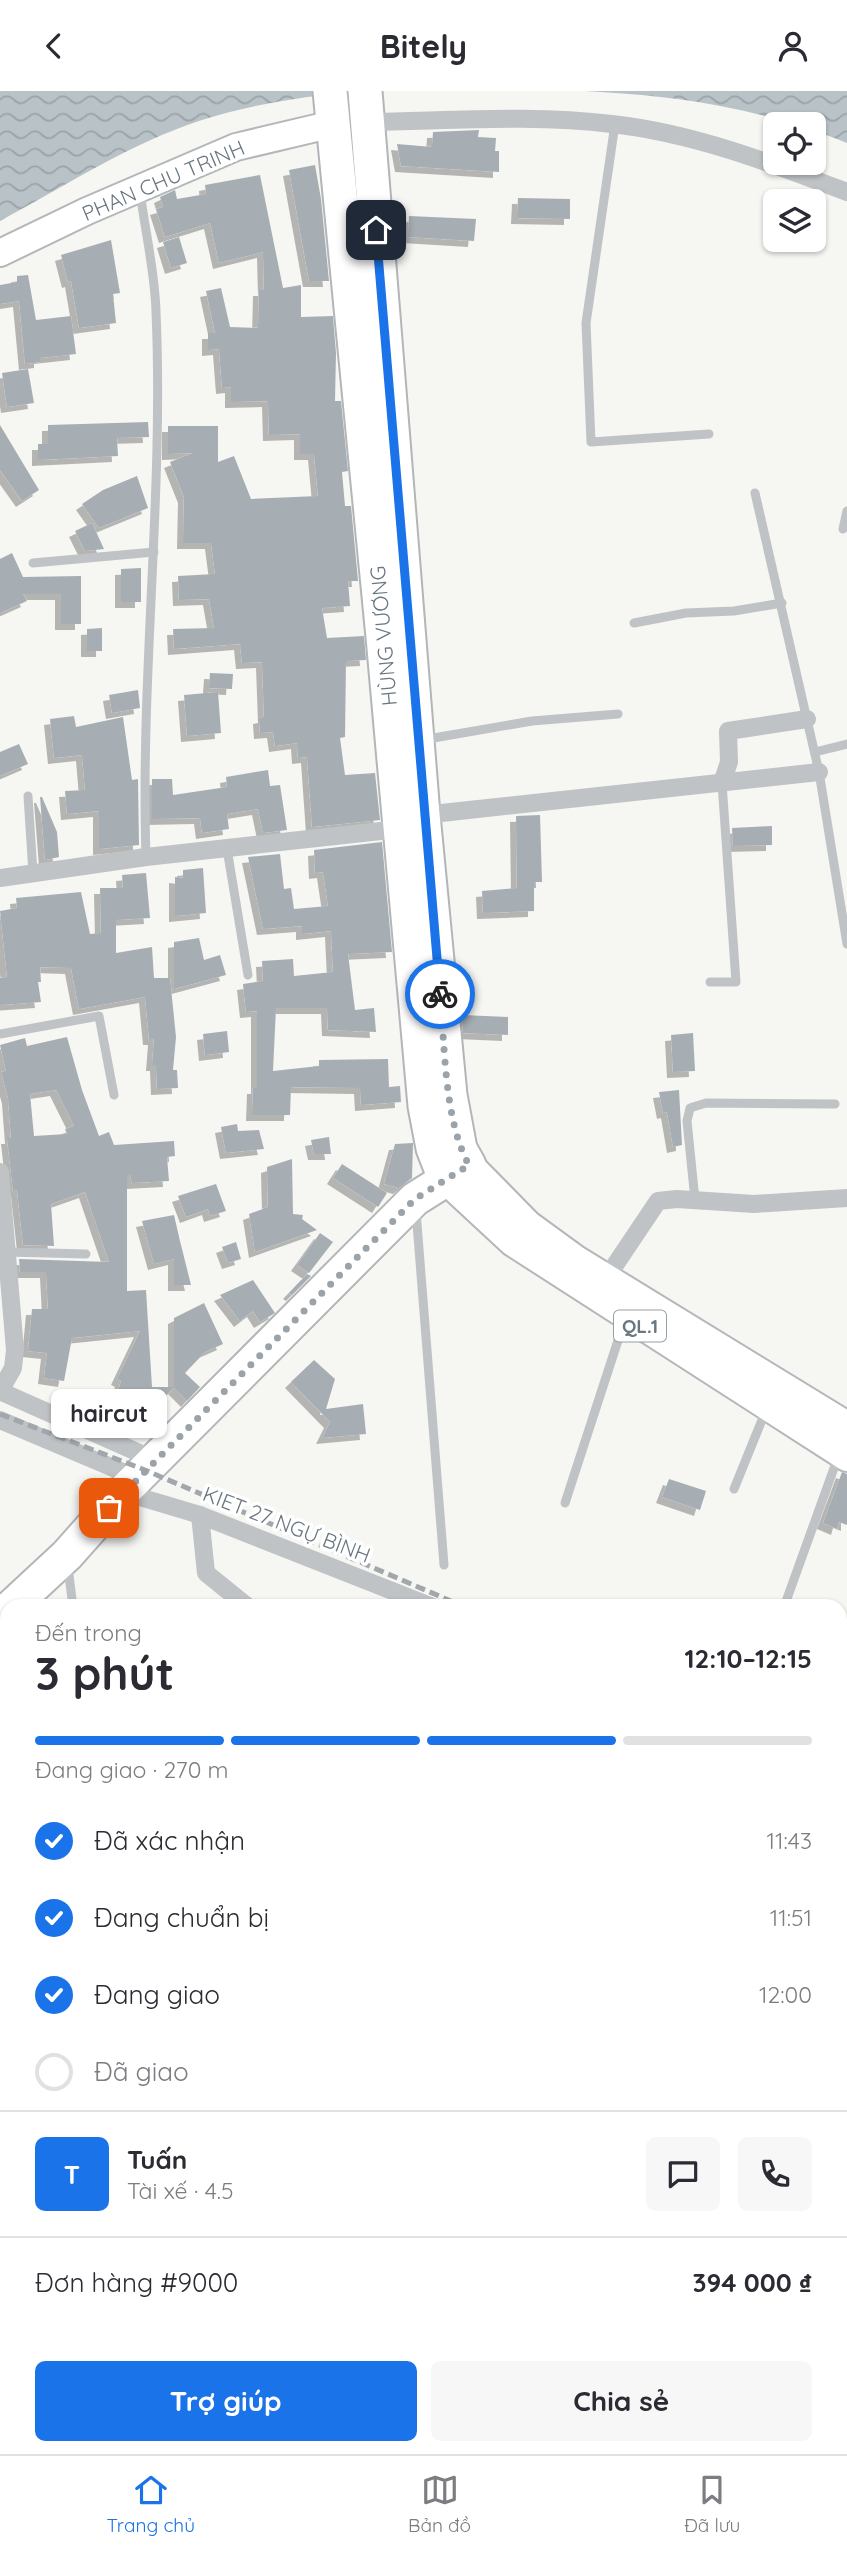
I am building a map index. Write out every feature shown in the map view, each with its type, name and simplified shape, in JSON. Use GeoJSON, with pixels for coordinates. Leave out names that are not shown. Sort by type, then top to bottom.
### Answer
{"type":"FeatureCollection","features":[{"type":"Feature","properties":{"kind":"highway"},"geometry":{"type":"LineString","coordinates":[[331,105],[366,104]]}},
{"type":"Feature","properties":{"kind":"highway","name":"HÙNG VƯƠNG"},"geometry":{"type":"LineString","coordinates":[[366,104],[417,741],[411,822]]}},
{"type":"Feature","properties":{"kind":"highway","name":"HÙNG VƯƠNG"},"geometry":{"type":"LineString","coordinates":[[331,105],[411,822],[425,1106],[433,1148],[457,1172]]}},
{"type":"Feature","properties":{"kind":"highway"},"geometry":{"type":"LineString","coordinates":[[19,1599],[67,1555],[139,1477],[415,1199],[457,1172]]}},
{"type":"Feature","properties":{"kind":"main road","name":"QL.1"},"geometry":{"type":"LineString","coordinates":[[457,1172],[576,1260],[607,1277],[845,1446]]}},
{"type":"Feature","properties":{"kind":"main road","name":"QL.1"},"geometry":{"type":"LineString","coordinates":[[457,1172],[513,1242],[767,1406],[845,1446]]}},
{"type":"Feature","properties":{"kind":"street"},"geometry":{"type":"LineString","coordinates":[[366,104],[615,124],[755,157],[847,191]]}},
{"type":"Feature","properties":{"kind":"street","name":"PHAN CHU TRINH"},"geometry":{"type":"LineString","coordinates":[[0,253],[139,188],[331,105]]}},
{"type":"Feature","properties":{"kind":"street"},"geometry":{"type":"LineString","coordinates":[[722,783],[729,762],[728,731],[807,719]]}},
{"type":"Feature","properties":{"kind":"street"},"geometry":{"type":"LineString","coordinates":[[0,878],[411,822],[819,772]]}},
{"type":"Feature","properties":{"kind":"street"},"geometry":{"type":"LineString","coordinates":[[0,1173],[15,1350],[13,1368],[1,1391],[139,1477]]}},
{"type":"Feature","properties":{"kind":"street"},"geometry":{"type":"LineString","coordinates":[[607,1277],[658,1201],[695,1200],[754,1204],[847,1198]]}},
{"type":"Feature","properties":{"kind":"street"},"geometry":{"type":"LineString","coordinates":[[0,1420],[139,1477]]}},
{"type":"Feature","properties":{"kind":"street","name":"KIET 27 NGỰ BÌNH"},"geometry":{"type":"LineString","coordinates":[[139,1477],[200,1515],[413,1599]]}},
{"type":"Feature","properties":{"kind":"street"},"geometry":{"type":"LineString","coordinates":[[200,1515],[206,1573],[238,1599]]}},
{"type":"Feature","properties":{"kind":"lane"},"geometry":{"type":"LineString","coordinates":[[615,124],[586,323],[591,442],[709,434]]}},
{"type":"Feature","properties":{"kind":"lane"},"geometry":{"type":"LineString","coordinates":[[139,188],[156,310],[154,552],[145,742],[146,857]]}},
{"type":"Feature","properties":{"kind":"lane"},"geometry":{"type":"LineString","coordinates":[[755,493],[815,752],[847,944]]}},
{"type":"Feature","properties":{"kind":"lane"},"geometry":{"type":"LineString","coordinates":[[843,529],[847,511]]}},
{"type":"Feature","properties":{"kind":"lane"},"geometry":{"type":"LineString","coordinates":[[33,563],[154,552]]}},
{"type":"Feature","properties":{"kind":"lane"},"geometry":{"type":"LineString","coordinates":[[634,623],[686,613],[734,611],[782,603]]}},
{"type":"Feature","properties":{"kind":"lane"},"geometry":{"type":"LineString","coordinates":[[417,741],[532,721],[618,714]]}},
{"type":"Feature","properties":{"kind":"lane"},"geometry":{"type":"LineString","coordinates":[[815,752],[847,744]]}},
{"type":"Feature","properties":{"kind":"lane"},"geometry":{"type":"LineString","coordinates":[[710,982],[736,982],[722,783]]}},
{"type":"Feature","properties":{"kind":"lane"},"geometry":{"type":"LineString","coordinates":[[28,796],[33,873]]}},
{"type":"Feature","properties":{"kind":"lane"},"geometry":{"type":"LineString","coordinates":[[227,849],[248,975]]}},
{"type":"Feature","properties":{"kind":"lane"},"geometry":{"type":"LineString","coordinates":[[0,1034],[99,1016],[114,1095]]}},
{"type":"Feature","properties":{"kind":"lane"},"geometry":{"type":"LineString","coordinates":[[695,1200],[687,1121],[690,1108],[706,1103],[835,1104]]}},
{"type":"Feature","properties":{"kind":"lane"},"geometry":{"type":"LineString","coordinates":[[415,1199],[444,1565]]}},
{"type":"Feature","properties":{"kind":"lane"},"geometry":{"type":"LineString","coordinates":[[7,1252],[86,1254]]}},
{"type":"Feature","properties":{"kind":"lane"},"geometry":{"type":"LineString","coordinates":[[565,1503],[625,1316]]}},
{"type":"Feature","properties":{"kind":"lane"},"geometry":{"type":"LineString","coordinates":[[734,1489],[767,1406]]}},
{"type":"Feature","properties":{"kind":"lane"},"geometry":{"type":"LineString","coordinates":[[787,1599],[845,1446]]}},
{"type":"Feature","properties":{"kind":"lane"},"geometry":{"type":"LineString","coordinates":[[67,1555],[72,1599]]}},
{"type":"Feature","properties":{"kind":"water"},"geometry":{"type":"Polygon","coordinates":[[[0,91],[355,91],[259,105],[202,120],[99,166],[0,221],[0,91]]]}},
{"type":"Feature","properties":{"kind":"water"},"geometry":{"type":"Polygon","coordinates":[[[585,91],[847,91],[847,143],[826,135],[826,112],[763,112],[763,116],[717,105],[585,91]]]}},
{"type":"Feature","properties":{"kind":"building"},"geometry":{"type":"Polygon","coordinates":[[[479,130],[478,137],[496,138],[495,151],[499,151],[499,172],[401,166],[397,144],[432,147],[433,132],[479,130]]]}},
{"type":"Feature","properties":{"kind":"building"},"geometry":{"type":"Polygon","coordinates":[[[315,165],[329,281],[309,281],[289,170],[315,165]]]}},
{"type":"Feature","properties":{"kind":"building"},"geometry":{"type":"Polygon","coordinates":[[[260,175],[283,288],[301,285],[301,317],[333,316],[336,353],[335,401],[341,401],[348,471],[342,472],[345,506],[351,506],[358,581],[348,581],[350,606],[322,608],[327,638],[364,636],[366,660],[346,661],[345,737],[340,738],[345,775],[375,773],[380,820],[312,827],[307,757],[298,758],[297,743],[275,746],[273,732],[260,733],[259,718],[264,717],[262,662],[242,663],[240,644],[174,649],[173,629],[214,628],[209,599],[179,600],[178,576],[215,574],[211,543],[183,543],[184,497],[170,462],[193,453],[168,454],[168,426],[218,426],[218,462],[234,456],[251,499],[318,496],[314,454],[300,454],[300,434],[269,435],[268,401],[231,402],[231,387],[222,388],[219,349],[208,350],[208,333],[215,333],[206,291],[221,288],[230,327],[258,328],[259,290],[264,290],[263,252],[219,263],[210,223],[165,237],[156,209],[163,207],[160,197],[175,190],[177,199],[206,194],[205,185],[260,175]]]}},
{"type":"Feature","properties":{"kind":"building"},"geometry":{"type":"Polygon","coordinates":[[[518,198],[570,199],[570,219],[517,218],[518,198]]]}},
{"type":"Feature","properties":{"kind":"building"},"geometry":{"type":"Polygon","coordinates":[[[409,216],[476,219],[474,241],[408,237],[409,216]]]}},
{"type":"Feature","properties":{"kind":"building"},"geometry":{"type":"Polygon","coordinates":[[[179,237],[187,263],[171,268],[163,242],[179,237]]]}},
{"type":"Feature","properties":{"kind":"building"},"geometry":{"type":"Polygon","coordinates":[[[111,240],[120,293],[113,294],[116,323],[79,328],[71,281],[68,282],[61,255],[111,240]]]}},
{"type":"Feature","properties":{"kind":"building"},"geometry":{"type":"Polygon","coordinates":[[[28,275],[36,320],[71,316],[76,354],[40,358],[40,362],[25,364],[19,301],[0,304],[0,285],[17,282],[17,276],[28,275]]]}},
{"type":"Feature","properties":{"kind":"building"},"geometry":{"type":"Polygon","coordinates":[[[28,369],[34,403],[7,407],[2,373],[28,369]]]}},
{"type":"Feature","properties":{"kind":"building"},"geometry":{"type":"Polygon","coordinates":[[[148,422],[149,437],[117,438],[118,456],[38,460],[38,444],[48,444],[48,425],[148,422]]]}},
{"type":"Feature","properties":{"kind":"building"},"geometry":{"type":"Polygon","coordinates":[[[0,425],[39,490],[22,501],[0,470],[0,425]]]}},
{"type":"Feature","properties":{"kind":"building"},"geometry":{"type":"Polygon","coordinates":[[[137,476],[148,508],[99,528],[82,504],[103,490],[137,476]]]}},
{"type":"Feature","properties":{"kind":"building"},"geometry":{"type":"Polygon","coordinates":[[[92,523],[104,549],[85,551],[75,531],[92,523]]]}},
{"type":"Feature","properties":{"kind":"building"},"geometry":{"type":"Polygon","coordinates":[[[12,553],[23,577],[81,576],[81,624],[61,624],[61,594],[23,594],[27,601],[0,613],[0,559],[12,553]]]}},
{"type":"Feature","properties":{"kind":"building"},"geometry":{"type":"Polygon","coordinates":[[[141,568],[141,602],[121,602],[121,569],[141,568]]]}},
{"type":"Feature","properties":{"kind":"building"},"geometry":{"type":"Polygon","coordinates":[[[102,628],[102,651],[87,651],[87,629],[102,628]]]}},
{"type":"Feature","properties":{"kind":"building"},"geometry":{"type":"Polygon","coordinates":[[[210,673],[233,674],[232,689],[209,688],[210,673]]]}},
{"type":"Feature","properties":{"kind":"building"},"geometry":{"type":"Polygon","coordinates":[[[138,690],[140,708],[112,713],[109,695],[138,690]]]}},
{"type":"Feature","properties":{"kind":"building"},"geometry":{"type":"Polygon","coordinates":[[[218,692],[221,733],[187,736],[184,695],[218,692]]]}},
{"type":"Feature","properties":{"kind":"building"},"geometry":{"type":"Polygon","coordinates":[[[74,716],[76,727],[123,717],[132,780],[138,779],[139,845],[99,849],[99,811],[67,814],[65,791],[85,790],[82,755],[54,758],[50,719],[74,716]]]}},
{"type":"Feature","properties":{"kind":"building"},"geometry":{"type":"Polygon","coordinates":[[[19,744],[28,764],[0,776],[0,752],[19,744]]]}},
{"type":"Feature","properties":{"kind":"building"},"geometry":{"type":"Polygon","coordinates":[[[268,770],[270,786],[280,785],[287,830],[263,833],[258,809],[227,814],[229,829],[202,833],[200,818],[152,819],[152,779],[172,779],[173,795],[227,787],[226,777],[268,770]]]}},
{"type":"Feature","properties":{"kind":"building"},"geometry":{"type":"Polygon","coordinates":[[[40,797],[57,832],[59,857],[45,860],[40,797]]]}},
{"type":"Feature","properties":{"kind":"building"},"geometry":{"type":"Polygon","coordinates":[[[540,815],[542,882],[534,882],[534,911],[483,913],[482,891],[517,888],[516,816],[540,815]]]}},
{"type":"Feature","properties":{"kind":"building"},"geometry":{"type":"Polygon","coordinates":[[[772,826],[772,845],[733,846],[732,828],[772,826]]]}},
{"type":"Feature","properties":{"kind":"building"},"geometry":{"type":"Polygon","coordinates":[[[382,842],[392,952],[348,954],[355,1010],[374,1008],[376,1032],[328,1030],[327,1008],[276,1008],[273,1071],[319,1066],[319,1060],[388,1059],[389,1087],[400,1086],[401,1102],[361,1105],[360,1088],[291,1087],[290,1115],[252,1115],[253,1088],[257,1088],[257,1011],[246,1012],[243,984],[263,981],[262,961],[293,959],[294,976],[333,972],[331,931],[302,934],[302,926],[263,929],[248,857],[280,854],[284,889],[291,888],[294,909],[328,906],[323,872],[315,873],[314,850],[382,842]]]}},
{"type":"Feature","properties":{"kind":"building"},"geometry":{"type":"Polygon","coordinates":[[[203,868],[206,913],[175,916],[175,877],[183,878],[183,870],[203,868]]]}},
{"type":"Feature","properties":{"kind":"building"},"geometry":{"type":"Polygon","coordinates":[[[146,873],[150,918],[116,920],[116,953],[152,947],[154,978],[170,978],[176,1037],[173,1070],[177,1070],[178,1088],[157,1089],[156,1065],[152,1065],[154,1039],[149,1039],[145,997],[79,1009],[71,968],[40,967],[41,982],[38,982],[41,1002],[0,1005],[0,978],[7,977],[0,911],[17,908],[16,898],[81,892],[90,934],[101,933],[100,888],[123,888],[122,875],[146,873]]]}},
{"type":"Feature","properties":{"kind":"building"},"geometry":{"type":"Polygon","coordinates":[[[199,938],[204,960],[220,955],[226,975],[174,989],[174,942],[199,938]]]}},
{"type":"Feature","properties":{"kind":"building"},"geometry":{"type":"Polygon","coordinates":[[[462,1015],[508,1017],[508,1035],[463,1033],[462,1015]]]}},
{"type":"Feature","properties":{"kind":"building"},"geometry":{"type":"Polygon","coordinates":[[[227,1031],[229,1052],[205,1055],[203,1034],[227,1031]]]}},
{"type":"Feature","properties":{"kind":"building"},"geometry":{"type":"Polygon","coordinates":[[[693,1033],[695,1071],[673,1072],[671,1035],[693,1033]]]}},
{"type":"Feature","properties":{"kind":"building"},"geometry":{"type":"Polygon","coordinates":[[[67,1037],[99,1136],[109,1132],[114,1145],[174,1141],[175,1156],[167,1157],[169,1181],[132,1183],[130,1175],[127,1175],[127,1291],[146,1290],[152,1387],[174,1387],[174,1318],[204,1303],[223,1344],[205,1352],[185,1373],[200,1387],[187,1401],[174,1388],[154,1406],[141,1391],[136,1411],[114,1405],[121,1381],[117,1379],[140,1331],[72,1338],[64,1381],[44,1378],[47,1353],[28,1351],[32,1309],[48,1309],[46,1272],[20,1272],[19,1259],[109,1262],[85,1192],[51,1204],[54,1246],[23,1245],[17,1190],[13,1191],[7,1138],[11,1138],[8,1098],[1,1072],[6,1071],[0,1045],[25,1038],[27,1046],[67,1037]],[[56,1090],[30,1094],[34,1136],[67,1134],[65,1129],[74,1126],[56,1090]]]}},
{"type":"Feature","properties":{"kind":"building"},"geometry":{"type":"Polygon","coordinates":[[[679,1090],[682,1145],[673,1147],[667,1112],[663,1113],[659,1092],[679,1090]]]}},
{"type":"Feature","properties":{"kind":"building"},"geometry":{"type":"Polygon","coordinates":[[[237,1124],[238,1131],[259,1130],[264,1149],[226,1153],[221,1127],[237,1124]]]}},
{"type":"Feature","properties":{"kind":"building"},"geometry":{"type":"Polygon","coordinates":[[[329,1137],[331,1154],[314,1154],[311,1140],[329,1137]]]}},
{"type":"Feature","properties":{"kind":"building"},"geometry":{"type":"Polygon","coordinates":[[[413,1143],[412,1178],[399,1188],[384,1184],[395,1144],[413,1143]]]}},
{"type":"Feature","properties":{"kind":"building"},"geometry":{"type":"Polygon","coordinates":[[[292,1159],[293,1214],[303,1215],[302,1219],[317,1230],[255,1252],[249,1214],[268,1207],[267,1167],[292,1159]]]}},
{"type":"Feature","properties":{"kind":"building"},"geometry":{"type":"Polygon","coordinates":[[[342,1164],[387,1193],[378,1207],[333,1178],[342,1164]]]}},
{"type":"Feature","properties":{"kind":"building"},"geometry":{"type":"Polygon","coordinates":[[[216,1184],[226,1211],[210,1216],[208,1209],[186,1217],[178,1196],[216,1184]]]}},
{"type":"Feature","properties":{"kind":"building"},"geometry":{"type":"Polygon","coordinates":[[[174,1215],[191,1285],[174,1285],[174,1259],[154,1264],[142,1221],[174,1215]]]}},
{"type":"Feature","properties":{"kind":"building"},"geometry":{"type":"Polygon","coordinates":[[[320,1233],[333,1242],[309,1273],[297,1265],[320,1233]]]}},
{"type":"Feature","properties":{"kind":"building"},"geometry":{"type":"Polygon","coordinates":[[[236,1242],[241,1259],[228,1263],[222,1247],[236,1242]]]}},
{"type":"Feature","properties":{"kind":"building"},"geometry":{"type":"Polygon","coordinates":[[[307,1274],[311,1276],[292,1295],[289,1293],[307,1274]]]}},
{"type":"Feature","properties":{"kind":"building"},"geometry":{"type":"Polygon","coordinates":[[[253,1280],[275,1313],[260,1322],[253,1311],[240,1321],[220,1295],[253,1280]]]}},
{"type":"Feature","properties":{"kind":"building"},"geometry":{"type":"Polygon","coordinates":[[[314,1360],[335,1379],[326,1409],[363,1404],[366,1434],[322,1438],[330,1422],[291,1382],[314,1360]]]}},
{"type":"Feature","properties":{"kind":"building"},"geometry":{"type":"Polygon","coordinates":[[[842,1472],[847,1474],[847,1525],[839,1522],[837,1529],[823,1523],[842,1472]]]}},
{"type":"Feature","properties":{"kind":"building"},"geometry":{"type":"Polygon","coordinates":[[[669,1479],[706,1491],[700,1510],[662,1497],[669,1479]]]}},
{"type":"Feature","properties":{"kind":"railway"},"geometry":{"type":"LineString","coordinates":[[0,1414],[145,1470],[446,1599]]}},
{"type":"Feature","properties":{"kind":"way so far"},"geometry":{"type":"LineString","coordinates":[[109,1508],[415,1199],[469,1165],[460,1149],[450,1095],[440,994]]}},
{"type":"Feature","properties":{"kind":"place","name":"haircut"},"geometry":{"type":"Point","coordinates":[109,1508]}},
{"type":"Feature","properties":{"kind":"route"},"geometry":{"type":"LineString","coordinates":[[376,230],[440,994]]}}]}
